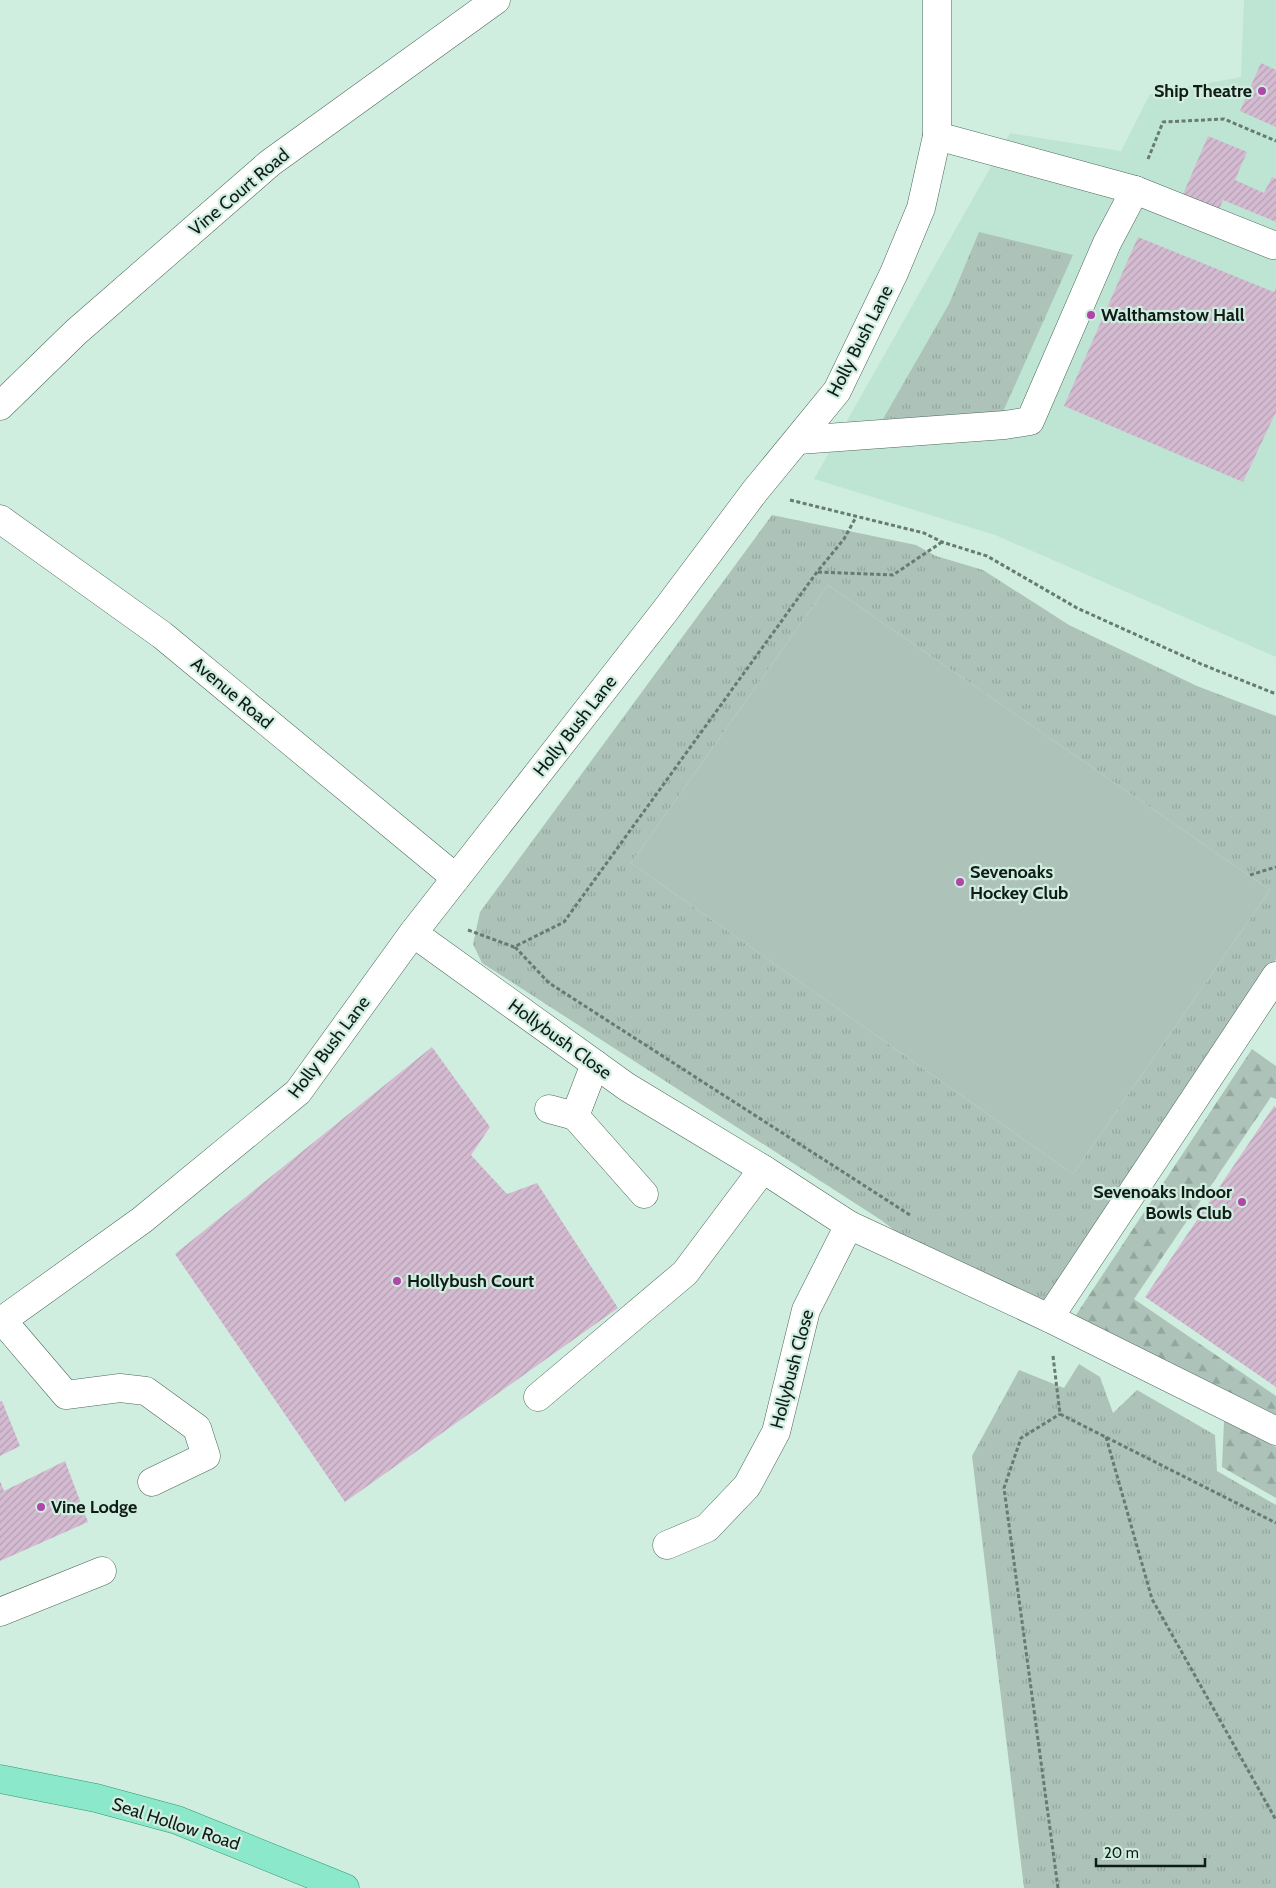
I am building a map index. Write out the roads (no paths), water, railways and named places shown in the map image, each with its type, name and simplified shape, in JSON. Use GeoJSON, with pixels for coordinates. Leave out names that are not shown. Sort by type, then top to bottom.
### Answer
{"type":"FeatureCollection","features":[{"type":"Feature","properties":{"kind":"main road","name":"Seal Hollow Road"},"geometry":{"type":"LineString","coordinates":[[0,1779],[96,1798],[177,1820],[345,1888]]}},
{"type":"Feature","properties":{"kind":"street","name":"Vine Court Road"},"geometry":{"type":"LineString","coordinates":[[0,406],[76,332],[270,163],[496,0]]}},
{"type":"Feature","properties":{"kind":"street","name":"Holly Bush Lane"},"geometry":{"type":"LineString","coordinates":[[1,1321],[142,1220],[298,1092],[413,933],[665,611],[755,491],[799,440],[837,391],[894,273],[921,208],[937,136],[937,0]]}},
{"type":"Feature","properties":{"kind":"street"},"geometry":{"type":"LineString","coordinates":[[937,136],[1135,190],[1273,245]]}},
{"type":"Feature","properties":{"kind":"street"},"geometry":{"type":"LineString","coordinates":[[799,440],[1005,426],[1030,421],[1107,243],[1135,190]]}},
{"type":"Feature","properties":{"kind":"street","name":"Avenue Road"},"geometry":{"type":"LineString","coordinates":[[0,519],[162,635],[456,878]]}},
{"type":"Feature","properties":{"kind":"street","name":"Hollybush Close"},"geometry":{"type":"LineString","coordinates":[[413,933],[627,1087],[763,1168],[849,1225],[806,1310],[776,1432],[747,1486],[707,1528],[667,1545]]}},
{"type":"Feature","properties":{"kind":"street"},"geometry":{"type":"LineString","coordinates":[[1050,1318],[1276,976]]}},
{"type":"Feature","properties":{"kind":"street"},"geometry":{"type":"LineString","coordinates":[[575,1116],[595,1064]]}},
{"type":"Feature","properties":{"kind":"street"},"geometry":{"type":"LineString","coordinates":[[549,1109],[575,1116],[644,1194]]}},
{"type":"Feature","properties":{"kind":"street"},"geometry":{"type":"LineString","coordinates":[[538,1397],[685,1273],[763,1168]]}},
{"type":"Feature","properties":{"kind":"street"},"geometry":{"type":"LineString","coordinates":[[849,1225],[1050,1318],[1276,1431]]}},
{"type":"Feature","properties":{"kind":"street"},"geometry":{"type":"LineString","coordinates":[[1,1321],[66,1395],[120,1388],[146,1391],[197,1428],[206,1456],[152,1482]]}},
{"type":"Feature","properties":{"kind":"street"},"geometry":{"type":"LineString","coordinates":[[0,1612],[102,1571]]}},
{"type":"Feature","properties":{"kind":"place","name":"Ship Theatre"},"geometry":{"type":"Point","coordinates":[1262,91]}},
{"type":"Feature","properties":{"kind":"place","name":"Walthamstow Hall"},"geometry":{"type":"Point","coordinates":[1091,315]}},
{"type":"Feature","properties":{"kind":"place","name":"Sevenoaks Hockey Club"},"geometry":{"type":"Point","coordinates":[960,882]}},
{"type":"Feature","properties":{"kind":"place","name":"Sevenoaks Indoor Bowls Club"},"geometry":{"type":"Point","coordinates":[1242,1202]}},
{"type":"Feature","properties":{"kind":"place","name":"Hollybush Court"},"geometry":{"type":"Point","coordinates":[397,1281]}},
{"type":"Feature","properties":{"kind":"place","name":"Vine Lodge"},"geometry":{"type":"Point","coordinates":[41,1507]}}]}
